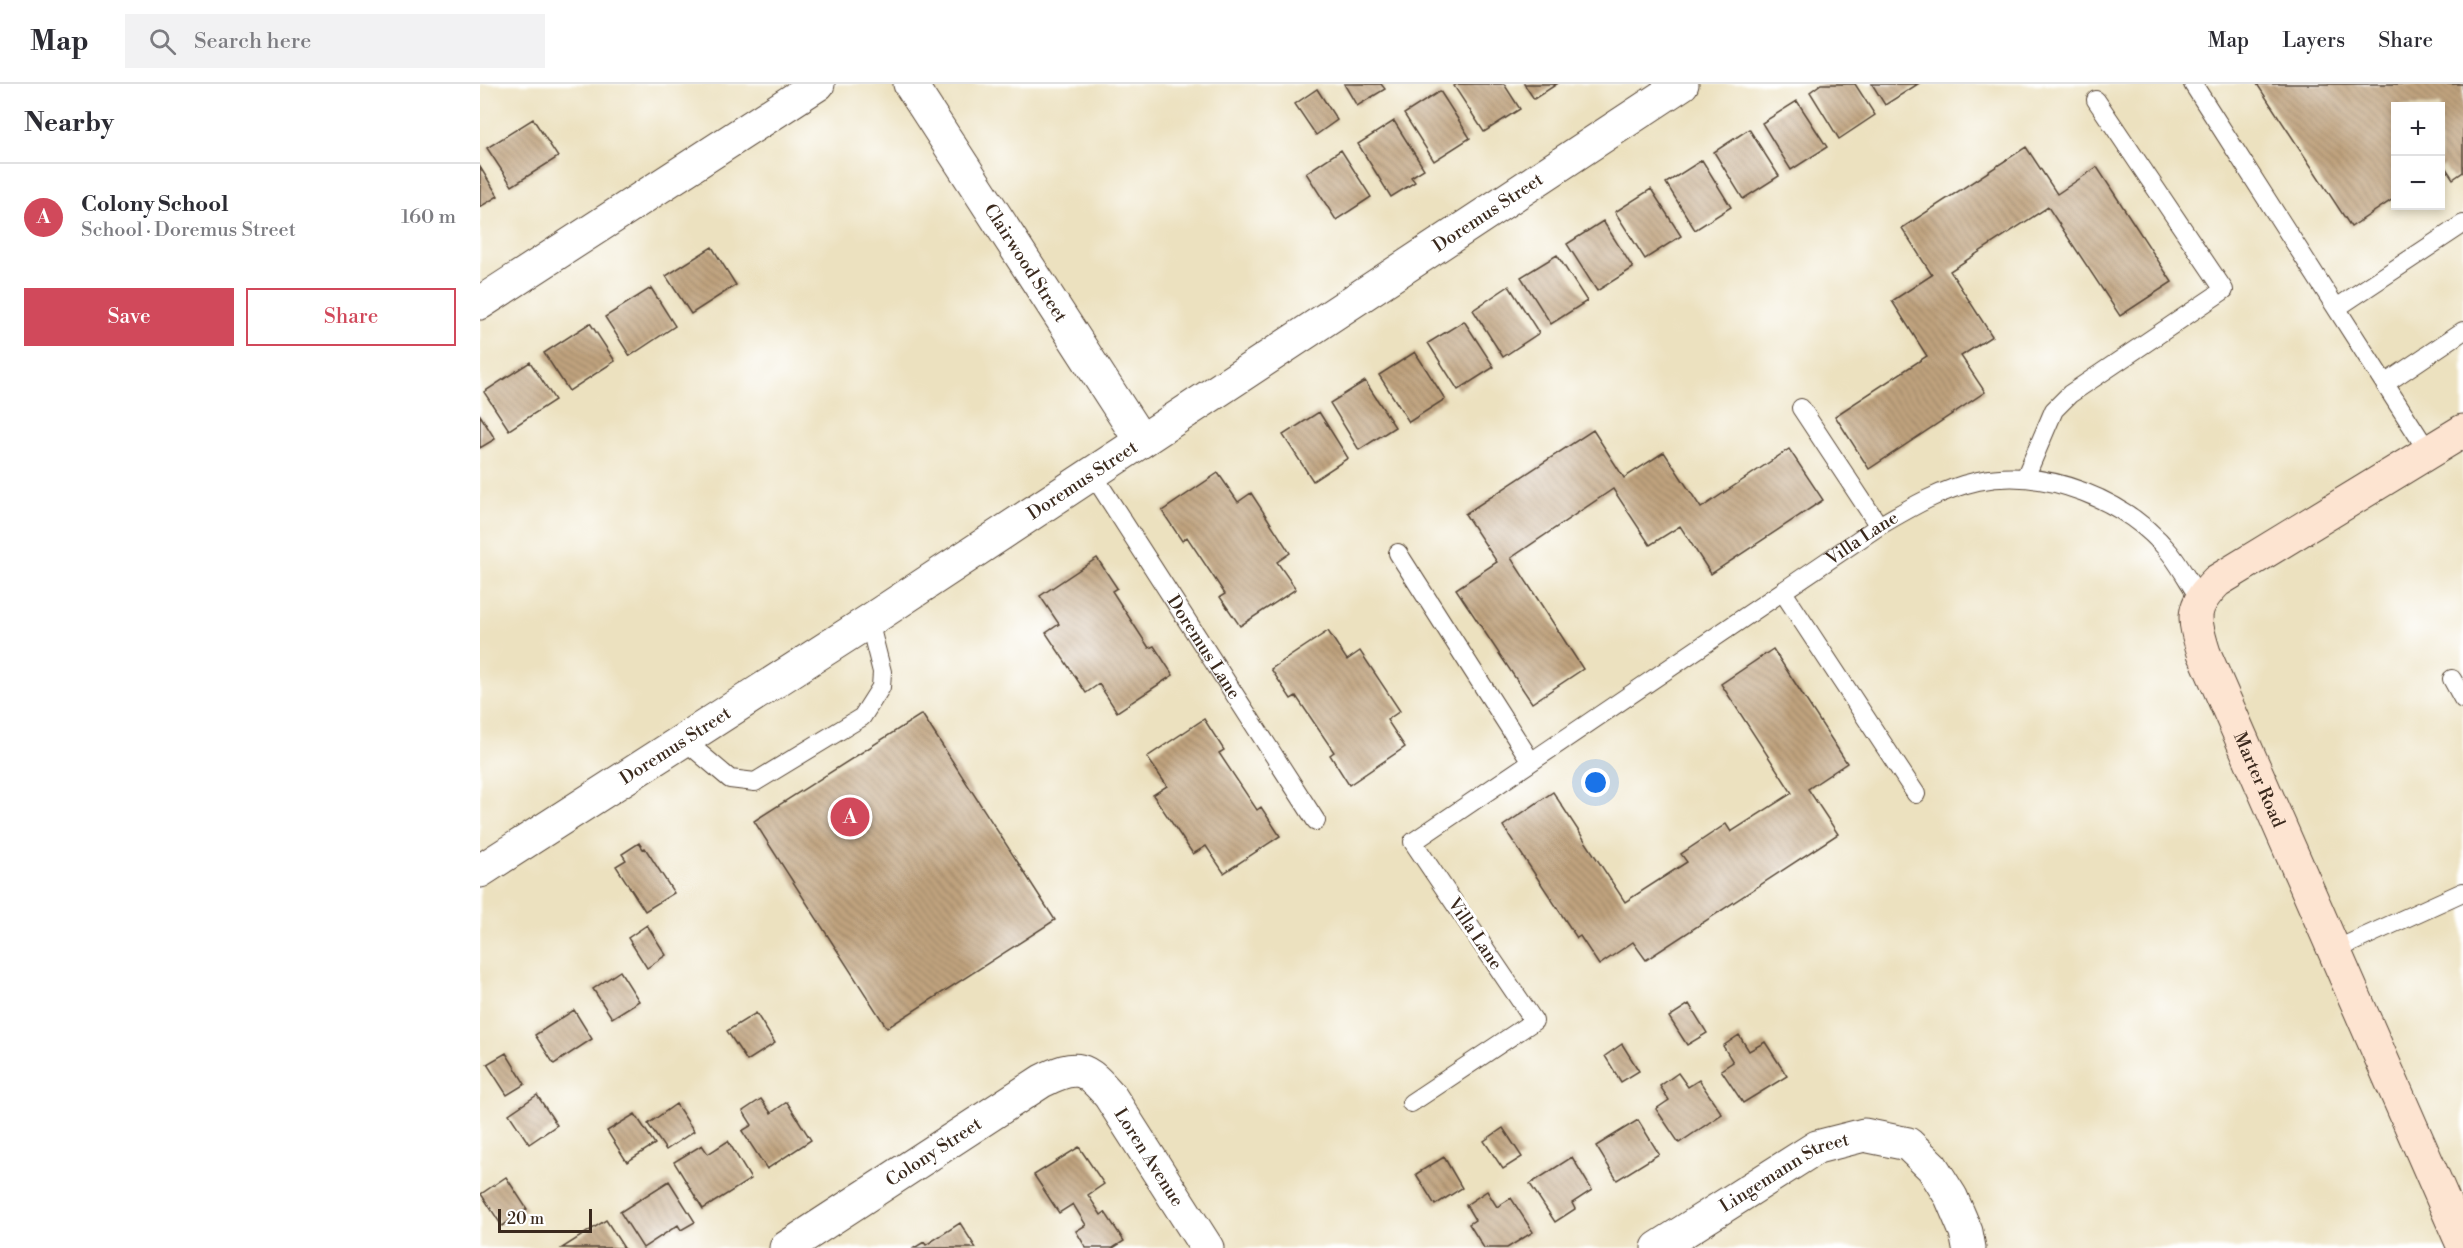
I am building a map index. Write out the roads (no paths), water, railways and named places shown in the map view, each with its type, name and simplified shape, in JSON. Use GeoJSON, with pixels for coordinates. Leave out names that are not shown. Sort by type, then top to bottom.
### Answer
{"type":"FeatureCollection","features":[{"type":"Feature","properties":{"kind":"street"},"geometry":{"type":"LineString","coordinates":[[480,303],[818,84]]}},
{"type":"Feature","properties":{"kind":"street","name":"Clairwood Street"},"geometry":{"type":"LineString","coordinates":[[910,84],[1141,441]]}},
{"type":"Feature","properties":{"kind":"street","name":"Doremus Street"},"geometry":{"type":"LineString","coordinates":[[480,871],[869,621],[1682,84]]}},
{"type":"Feature","properties":{"kind":"street"},"geometry":{"type":"LineString","coordinates":[[2200,599],[2217,581],[2463,431]]}},
{"type":"Feature","properties":{"kind":"street","name":"Marter Road"},"geometry":{"type":"LineString","coordinates":[[2200,599],[2195,624],[2204,653],[2463,1245]]}},
{"type":"Feature","properties":{"kind":"street","name":"Colony Street"},"geometry":{"type":"LineString","coordinates":[[786,1248],[1042,1081],[1073,1068],[1084,1070]]}},
{"type":"Feature","properties":{"kind":"street","name":"Loren Avenue"},"geometry":{"type":"LineString","coordinates":[[1084,1070],[1094,1077],[1110,1096],[1207,1248]]}},
{"type":"Feature","properties":{"kind":"street","name":"Lingemann Street"},"geometry":{"type":"LineString","coordinates":[[1658,1248],[1817,1147],[1864,1135],[1908,1144],[1932,1167],[1951,1197],[1966,1232],[1969,1248]]}},
{"type":"Feature","properties":{"kind":"lane"},"geometry":{"type":"LineString","coordinates":[[2193,84],[2338,307],[2429,453]]}},
{"type":"Feature","properties":{"kind":"lane"},"geometry":{"type":"LineString","coordinates":[[2025,478],[2054,410],[2070,394],[2224,290],[2096,100]]}},
{"type":"Feature","properties":{"kind":"lane"},"geometry":{"type":"LineString","coordinates":[[2338,307],[2463,224]]}},
{"type":"Feature","properties":{"kind":"lane"},"geometry":{"type":"LineString","coordinates":[[2386,383],[2463,331]]}},
{"type":"Feature","properties":{"kind":"lane"},"geometry":{"type":"LineString","coordinates":[[1801,408],[1880,526]]}},
{"type":"Feature","properties":{"kind":"lane","name":"Doremus Lane"},"geometry":{"type":"LineString","coordinates":[[1092,473],[1316,821]]}},
{"type":"Feature","properties":{"kind":"lane","name":"Villa Lane"},"geometry":{"type":"LineString","coordinates":[[1412,1103],[1534,1021],[1413,842],[1530,760],[1880,526],[1927,498],[1979,481],[2025,478],[2077,489],[2123,509],[2170,552],[2200,599]]}},
{"type":"Feature","properties":{"kind":"lane"},"geometry":{"type":"LineString","coordinates":[[1398,553],[1530,760]]}},
{"type":"Feature","properties":{"kind":"lane"},"geometry":{"type":"LineString","coordinates":[[1783,592],[1917,794]]}},
{"type":"Feature","properties":{"kind":"lane"},"geometry":{"type":"LineString","coordinates":[[684,740],[730,779],[755,782],[862,717],[881,687],[882,672],[869,621]]}},
{"type":"Feature","properties":{"kind":"lane"},"geometry":{"type":"LineString","coordinates":[[2452,679],[2463,699]]}},
{"type":"Feature","properties":{"kind":"lane"},"geometry":{"type":"LineString","coordinates":[[2333,951],[2463,892]]}},
{"type":"Feature","properties":{"kind":"place","name":"Colony School"},"geometry":{"type":"Point","coordinates":[850,817]}}]}
